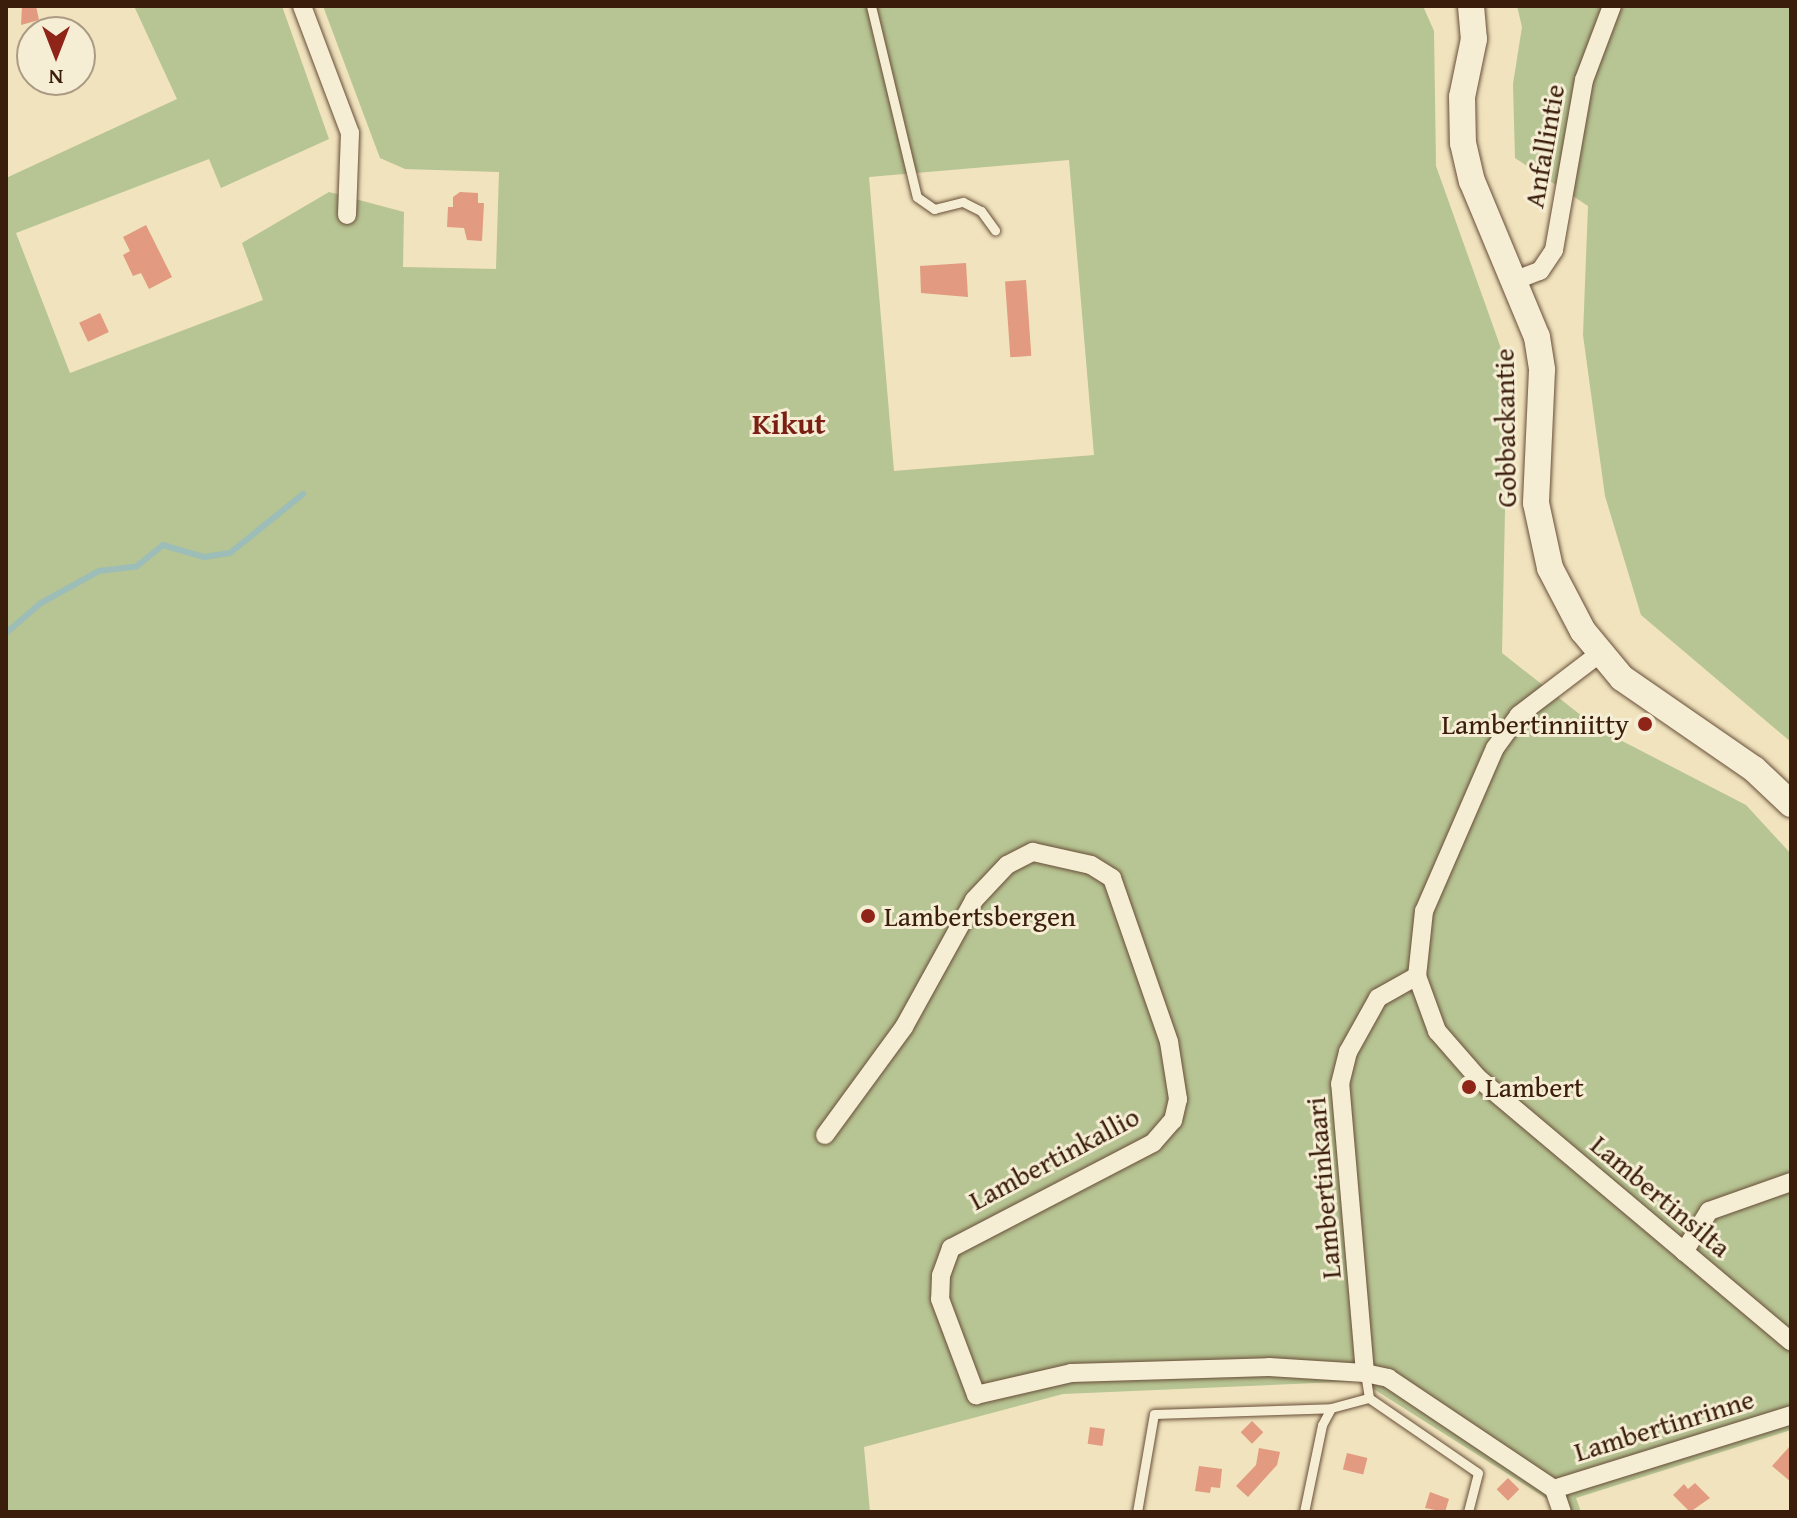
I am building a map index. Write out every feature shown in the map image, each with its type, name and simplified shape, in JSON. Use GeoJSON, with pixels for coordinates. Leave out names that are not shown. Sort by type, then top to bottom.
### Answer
{"type":"FeatureCollection","features":[{"type":"Feature","properties":{"kind":"street"},"geometry":{"type":"LineString","coordinates":[[302,6],[350,133],[347,215]]}},
{"type":"Feature","properties":{"kind":"street","name":"Gobbackantie"},"geometry":{"type":"LineString","coordinates":[[1471,6],[1474,39],[1462,97],[1463,143],[1472,181],[1516,280],[1537,337],[1542,370],[1535,479],[1541,536],[1568,608],[1599,654],[1647,698],[1754,769],[1791,804]]}},
{"type":"Feature","properties":{"kind":"street","name":"Anfallintie"},"geometry":{"type":"LineString","coordinates":[[1516,280],[1540,271],[1554,250],[1584,80],[1612,6]]}},
{"type":"Feature","properties":{"kind":"street"},"geometry":{"type":"LineString","coordinates":[[1417,976],[1424,911],[1495,748],[1519,715],[1599,654]]}},
{"type":"Feature","properties":{"kind":"street","name":"Lambertinkallio"},"geometry":{"type":"LineString","coordinates":[[825,1135],[904,1027],[974,900],[1007,865],[1033,852],[1061,855],[1112,878],[1169,1042],[1178,1099],[1173,1120],[1153,1143],[951,1248],[941,1275],[940,1299],[976,1395],[1097,1371],[1269,1367],[1368,1374]]}},
{"type":"Feature","properties":{"kind":"street","name":"Lambertinsilta"},"geometry":{"type":"LineString","coordinates":[[1417,976],[1437,1031],[1478,1078],[1791,1342]]}},
{"type":"Feature","properties":{"kind":"street","name":"Lambertinkaari"},"geometry":{"type":"LineString","coordinates":[[1368,1374],[1340,1084],[1348,1052],[1378,998],[1417,976]]}},
{"type":"Feature","properties":{"kind":"street"},"geometry":{"type":"LineString","coordinates":[[1684,1252],[1709,1211],[1791,1182]]}},
{"type":"Feature","properties":{"kind":"street"},"geometry":{"type":"LineString","coordinates":[[1368,1374],[1388,1378],[1554,1489],[1562,1512]]}},
{"type":"Feature","properties":{"kind":"street","name":"Lambertinrinne"},"geometry":{"type":"LineString","coordinates":[[1554,1489],[1791,1415]]}},
{"type":"Feature","properties":{"kind":"lane"},"geometry":{"type":"LineString","coordinates":[[871,6],[917,197],[934,209],[963,202],[981,211],[995,230]]}},
{"type":"Feature","properties":{"kind":"lane"},"geometry":{"type":"LineString","coordinates":[[1368,1374],[1369,1398],[1478,1473],[1468,1512]]}},
{"type":"Feature","properties":{"kind":"lane"},"geometry":{"type":"LineString","coordinates":[[1137,1512],[1154,1414],[1331,1408],[1369,1398]]}},
{"type":"Feature","properties":{"kind":"lane"},"geometry":{"type":"LineString","coordinates":[[1304,1512],[1322,1425],[1331,1408]]}},
{"type":"Feature","properties":{"kind":"green space"},"geometry":{"type":"Polygon","coordinates":[[[134,6],[282,6],[329,139],[221,188],[209,159],[16,233],[70,373],[263,300],[242,243],[329,192],[404,212],[403,267],[496,269],[499,172],[405,169],[380,158],[323,6],[1423,6],[1434,31],[1436,166],[1508,368],[1502,653],[1597,728],[1746,805],[1791,854],[1791,1430],[1576,1498],[1581,1512],[1554,1512],[1555,1504],[1361,1381],[1063,1394],[864,1447],[870,1512],[6,1512],[6,178],[177,99],[134,6]],[[1069,160],[869,177],[894,471],[1094,455],[1069,160]]]}},
{"type":"Feature","properties":{"kind":"green space"},"geometry":{"type":"Polygon","coordinates":[[[1517,6],[1791,6],[1791,742],[1641,615],[1605,496],[1583,335],[1588,206],[1515,158],[1513,84],[1522,27],[1517,6]]]}},
{"type":"Feature","properties":{"kind":"building"},"geometry":{"type":"Polygon","coordinates":[[[22,6],[36,6],[38,16],[21,16],[22,6]]]}},
{"type":"Feature","properties":{"kind":"building"},"geometry":{"type":"Polygon","coordinates":[[[460,192],[478,193],[478,203],[484,203],[482,241],[467,240],[464,228],[447,227],[448,207],[453,207],[453,197],[460,192]]]}},
{"type":"Feature","properties":{"kind":"building"},"geometry":{"type":"Polygon","coordinates":[[[146,225],[172,277],[149,289],[141,273],[133,276],[123,255],[130,251],[123,237],[146,225]]]}},
{"type":"Feature","properties":{"kind":"building"},"geometry":{"type":"Polygon","coordinates":[[[966,263],[968,297],[921,293],[920,266],[966,263]]]}},
{"type":"Feature","properties":{"kind":"building"},"geometry":{"type":"Polygon","coordinates":[[[1026,280],[1031,356],[1010,357],[1005,281],[1026,280]]]}},
{"type":"Feature","properties":{"kind":"building"},"geometry":{"type":"Polygon","coordinates":[[[100,313],[109,332],[88,342],[79,323],[100,313]]]}},
{"type":"Feature","properties":{"kind":"building"},"geometry":{"type":"Polygon","coordinates":[[[1252,1421],[1263,1432],[1252,1444],[1241,1432],[1252,1421]]]}},
{"type":"Feature","properties":{"kind":"building"},"geometry":{"type":"Polygon","coordinates":[[[1090,1427],[1105,1429],[1102,1446],[1088,1444],[1090,1427]]]}},
{"type":"Feature","properties":{"kind":"building"},"geometry":{"type":"Polygon","coordinates":[[[1791,1445],[1791,1482],[1772,1466],[1791,1445]]]}},
{"type":"Feature","properties":{"kind":"building"},"geometry":{"type":"Polygon","coordinates":[[[1259,1448],[1280,1452],[1277,1465],[1248,1497],[1236,1486],[1256,1465],[1259,1448]]]}},
{"type":"Feature","properties":{"kind":"building"},"geometry":{"type":"Polygon","coordinates":[[[1347,1453],[1367,1458],[1363,1475],[1343,1469],[1347,1453]]]}},
{"type":"Feature","properties":{"kind":"building"},"geometry":{"type":"Polygon","coordinates":[[[1199,1466],[1222,1469],[1220,1488],[1211,1487],[1210,1493],[1195,1491],[1199,1466]]]}},
{"type":"Feature","properties":{"kind":"building"},"geometry":{"type":"Polygon","coordinates":[[[1508,1478],[1519,1489],[1508,1501],[1497,1489],[1508,1478]]]}},
{"type":"Feature","properties":{"kind":"building"},"geometry":{"type":"Polygon","coordinates":[[[1695,1483],[1710,1498],[1690,1512],[1673,1495],[1684,1484],[1688,1489],[1695,1483]]]}},
{"type":"Feature","properties":{"kind":"building"},"geometry":{"type":"Polygon","coordinates":[[[1430,1492],[1449,1499],[1445,1512],[1425,1508],[1430,1492]]]}},
{"type":"Feature","properties":{"kind":"waterway"},"geometry":{"type":"LineString","coordinates":[[6,633],[41,603],[99,571],[137,566],[163,545],[204,557],[230,553],[303,494]]}},
{"type":"Feature","properties":{"kind":"place","name":"Lambertinniitty"},"geometry":{"type":"Point","coordinates":[1645,724]}},
{"type":"Feature","properties":{"kind":"place","name":"Lambertsbergen"},"geometry":{"type":"Point","coordinates":[868,916]}},
{"type":"Feature","properties":{"kind":"place","name":"Lambert"},"geometry":{"type":"Point","coordinates":[1469,1087]}},
{"type":"Feature","properties":{"kind":"district","name":"Kikut"},"geometry":{"type":"Point","coordinates":[789,423]}}]}
